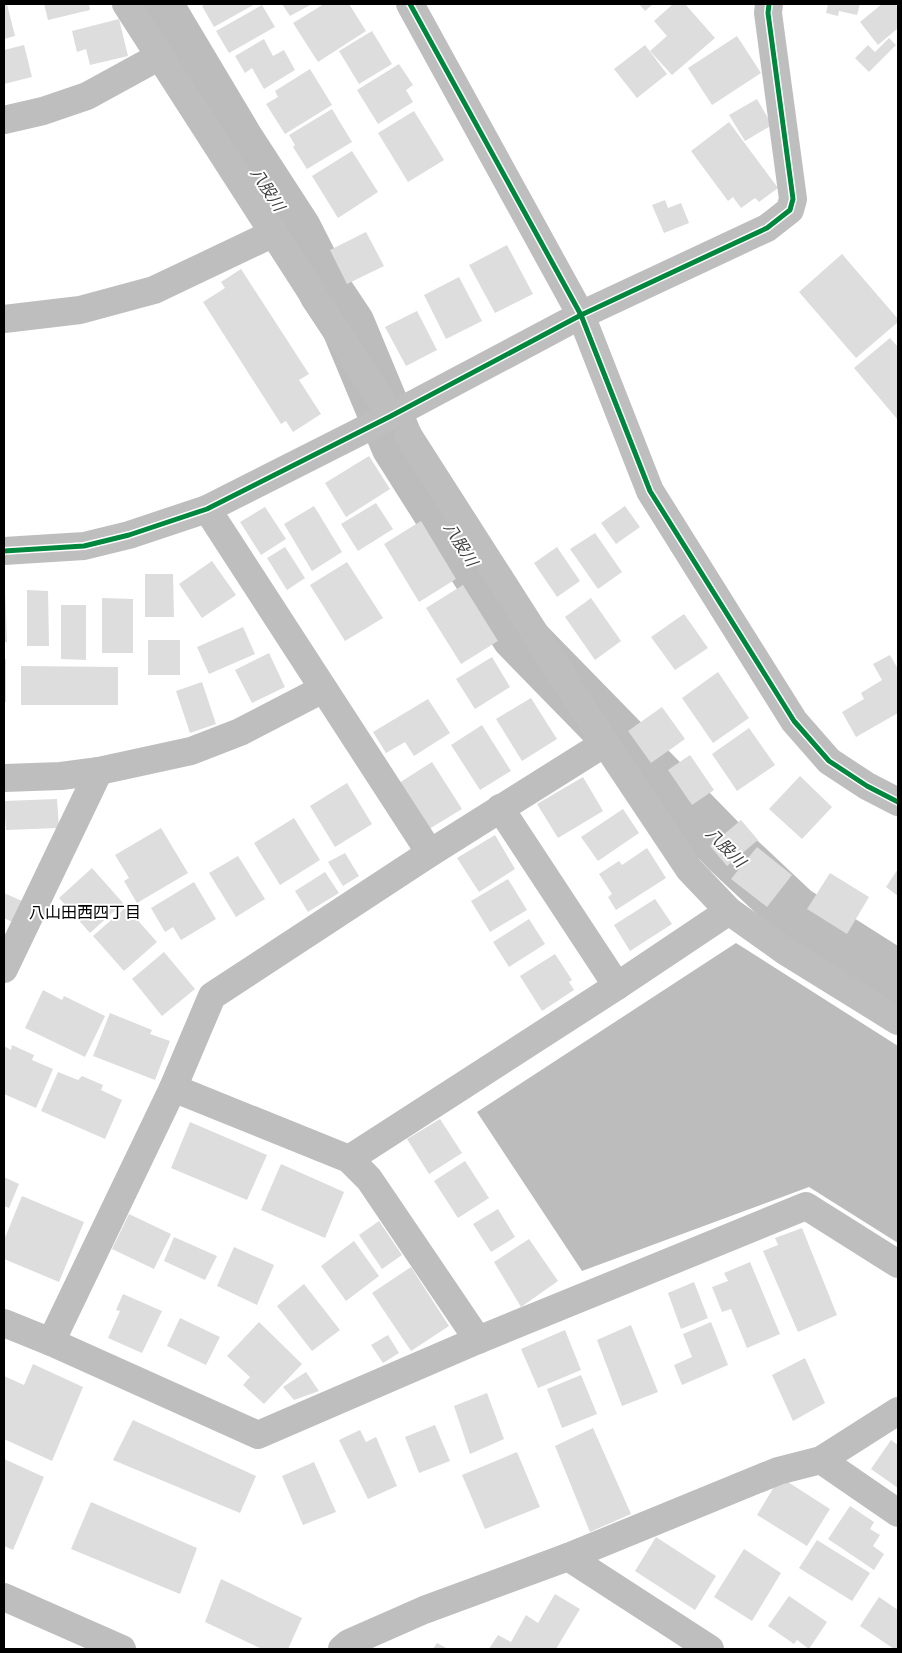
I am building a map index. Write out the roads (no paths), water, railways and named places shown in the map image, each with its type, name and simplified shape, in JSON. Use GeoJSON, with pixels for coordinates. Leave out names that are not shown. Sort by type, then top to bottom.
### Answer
{"type":"FeatureCollection","features":[{"type":"Feature","properties":{"kind":"street"},"geometry":{"type":"LineString","coordinates":[[126,4],[604,743],[689,869],[729,911],[785,951],[898,1021]]}},
{"type":"Feature","properties":{"kind":"street"},"geometry":{"type":"LineString","coordinates":[[410,4],[581,315],[650,491],[794,722],[829,761],[868,786],[898,802]]}},
{"type":"Feature","properties":{"kind":"street"},"geometry":{"type":"LineString","coordinates":[[4,551],[21,552],[93,544],[129,535],[207,509],[400,426],[581,315],[767,228],[790,210],[794,199],[768,13],[769,4]]}},
{"type":"Feature","properties":{"kind":"street"},"geometry":{"type":"LineString","coordinates":[[4,120],[43,111],[87,96],[160,56]]}},
{"type":"Feature","properties":{"kind":"street"},"geometry":{"type":"LineString","coordinates":[[4,319],[80,310],[146,293],[274,233]]}},
{"type":"Feature","properties":{"kind":"street"},"geometry":{"type":"LineString","coordinates":[[207,509],[430,853]]}},
{"type":"Feature","properties":{"kind":"street"},"geometry":{"type":"LineString","coordinates":[[4,778],[61,776],[98,771],[191,751],[254,726],[323,689]]}},
{"type":"Feature","properties":{"kind":"street"},"geometry":{"type":"LineString","coordinates":[[51,1342],[173,1088],[212,996],[430,853],[604,743]]}},
{"type":"Feature","properties":{"kind":"street"},"geometry":{"type":"LineString","coordinates":[[4,969],[98,771]]}},
{"type":"Feature","properties":{"kind":"street"},"geometry":{"type":"LineString","coordinates":[[500,808],[617,986]]}},
{"type":"Feature","properties":{"kind":"street"},"geometry":{"type":"LineString","coordinates":[[349,1159],[617,986],[729,911]]}},
{"type":"Feature","properties":{"kind":"street"},"geometry":{"type":"LineString","coordinates":[[173,1088],[349,1159],[369,1179],[478,1340]]}},
{"type":"Feature","properties":{"kind":"street"},"geometry":{"type":"LineString","coordinates":[[4,1323],[51,1342],[258,1435],[478,1340],[806,1206],[898,1264]]}},
{"type":"Feature","properties":{"kind":"street"},"geometry":{"type":"LineString","coordinates":[[342,1649],[349,1643],[424,1610],[568,1557],[778,1471],[821,1460],[898,1411]]}},
{"type":"Feature","properties":{"kind":"street"},"geometry":{"type":"LineString","coordinates":[[821,1460],[898,1513]]}},
{"type":"Feature","properties":{"kind":"street"},"geometry":{"type":"LineString","coordinates":[[568,1557],[710,1649]]}},
{"type":"Feature","properties":{"kind":"street"},"geometry":{"type":"LineString","coordinates":[[4,1597],[122,1649]]}},
{"type":"Feature","properties":{"kind":"waterway","name":"八股川"},"geometry":{"type":"LineString","coordinates":[[155,4],[238,143],[295,231],[326,292],[348,325],[398,445],[518,635],[727,849],[794,912],[898,978]]}},
{"type":"Feature","properties":{"kind":"district","name":"八山田西四丁目"},"geometry":{"type":"Point","coordinates":[85,912]}}]}
